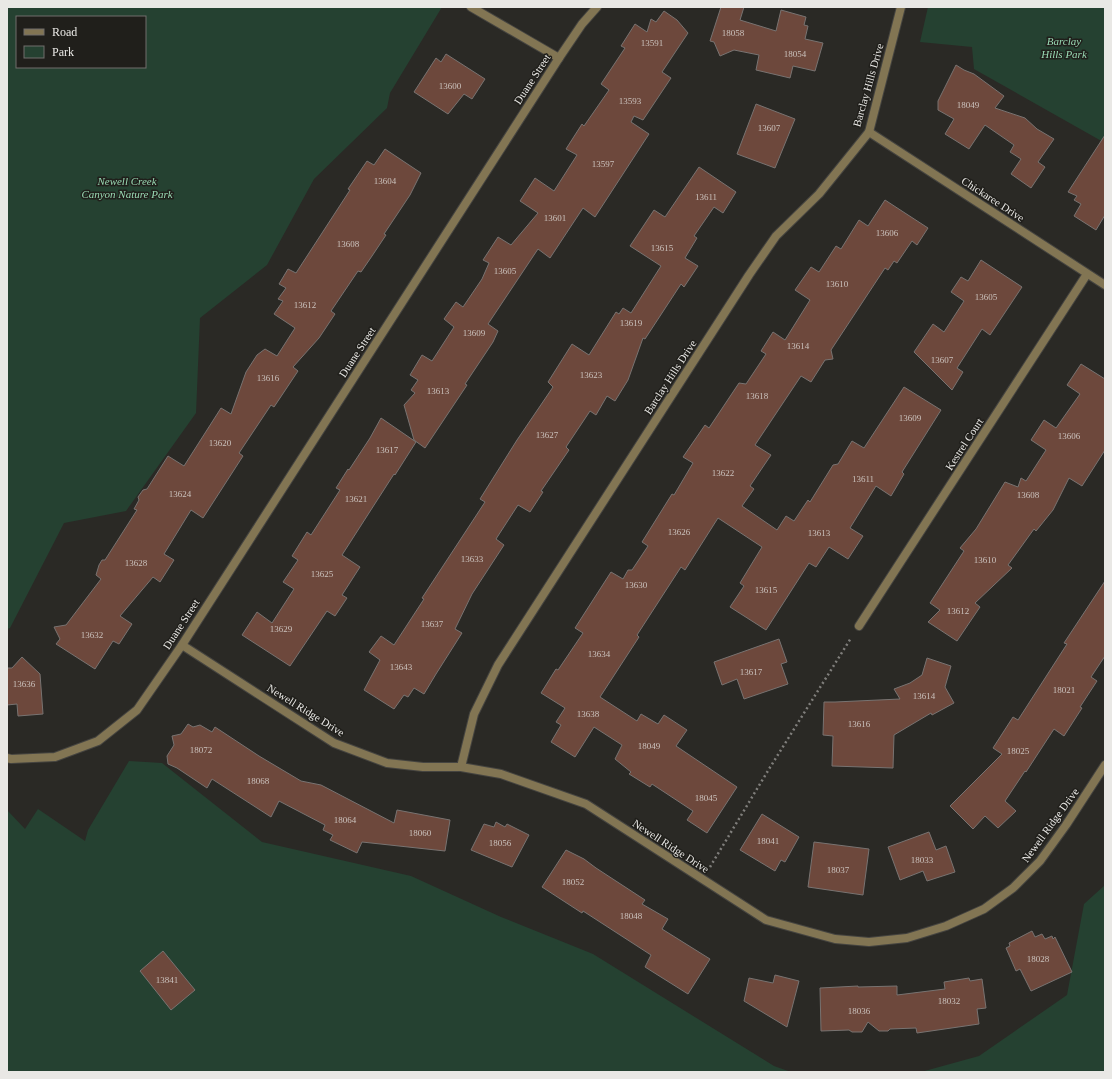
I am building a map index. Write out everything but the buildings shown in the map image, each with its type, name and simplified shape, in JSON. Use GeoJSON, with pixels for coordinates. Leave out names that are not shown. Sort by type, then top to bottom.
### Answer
{"type":"FeatureCollection","features":[{"type":"Feature","properties":{"kind":"street"},"geometry":{"type":"LineString","coordinates":[[471,7],[559,58]]}},
{"type":"Feature","properties":{"kind":"street","name":"Duane Street"},"geometry":{"type":"LineString","coordinates":[[7,758],[55,757],[98,741],[137,710],[182,645],[559,58],[582,24],[597,7]]}},
{"type":"Feature","properties":{"kind":"street","name":"Barclay Hills Drive"},"geometry":{"type":"LineString","coordinates":[[461,767],[474,714],[498,665],[749,275],[776,236],[820,194],[868,132],[901,7]]}},
{"type":"Feature","properties":{"kind":"street","name":"Chickaree Drive"},"geometry":{"type":"LineString","coordinates":[[868,132],[1105,285]]}},
{"type":"Feature","properties":{"kind":"street","name":"Kestrel Court"},"geometry":{"type":"LineString","coordinates":[[859,626],[1087,274]]}},
{"type":"Feature","properties":{"kind":"street","name":"Newell Ridge Drive"},"geometry":{"type":"LineString","coordinates":[[182,645],[334,743],[387,763],[423,767],[461,767],[501,774],[586,804],[766,920],[835,938],[869,942],[907,938],[946,926],[984,909],[1013,888],[1040,861],[1066,825],[1105,765]]}},
{"type":"Feature","properties":{"kind":"path"},"geometry":{"type":"LineString","coordinates":[[703,880],[769,769],[859,626]]}},
{"type":"Feature","properties":{"kind":"green space","name":"Newell Creek Canyon Nature Park"},"geometry":{"type":"Polygon","coordinates":[[[7,7],[442,7],[390,93],[387,108],[314,179],[267,265],[200,318],[196,413],[126,511],[64,523],[10,628],[7,629],[7,7]]]}},
{"type":"Feature","properties":{"kind":"green space","name":"Barclay Hills Park"},"geometry":{"type":"Polygon","coordinates":[[[928,7],[1105,7],[1105,143],[974,69],[972,47],[920,42],[928,7]]]}},
{"type":"Feature","properties":{"kind":"green space"},"geometry":{"type":"Polygon","coordinates":[[[129,761],[162,763],[262,842],[411,876],[501,917],[593,954],[774,1066],[791,1072],[7,1072],[7,810],[25,829],[38,809],[85,841],[88,830],[129,761]]]}},
{"type":"Feature","properties":{"kind":"green space"},"geometry":{"type":"Polygon","coordinates":[[[1105,885],[1105,1072],[921,1072],[979,1056],[1067,995],[1084,904],[1105,885]]]}}]}
